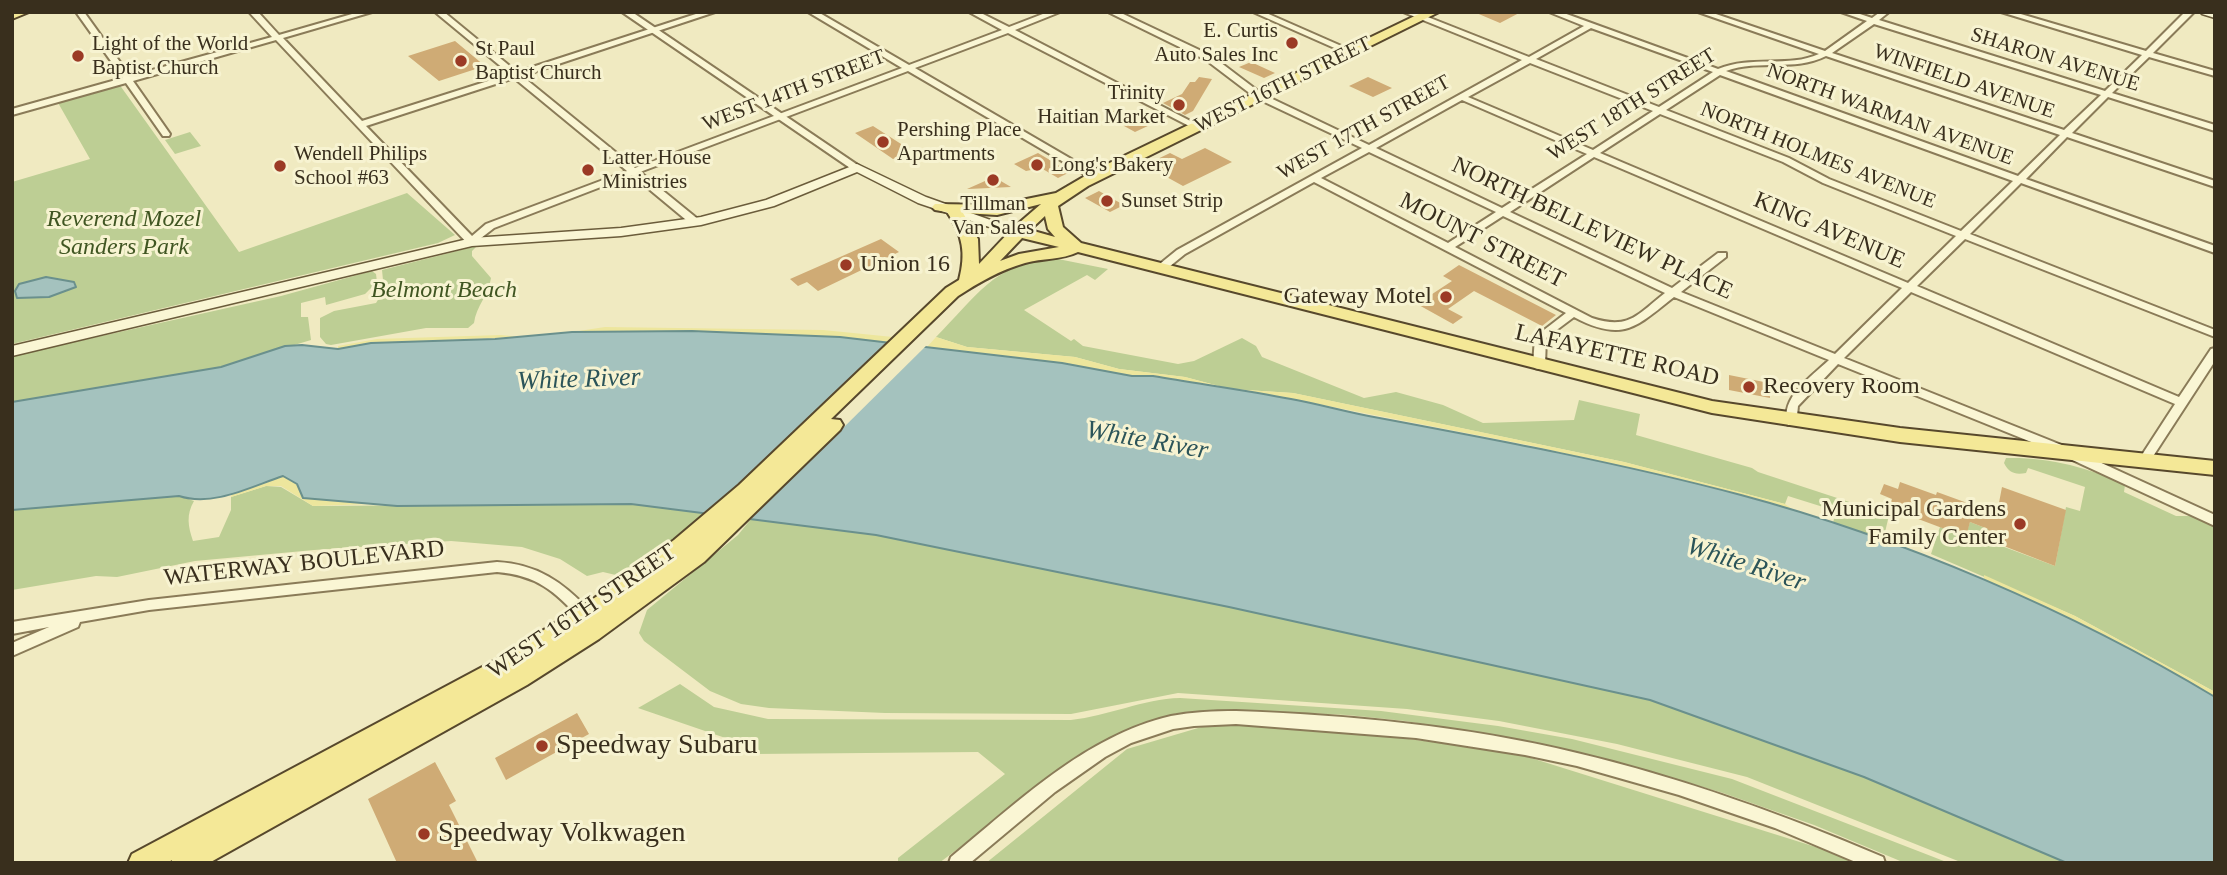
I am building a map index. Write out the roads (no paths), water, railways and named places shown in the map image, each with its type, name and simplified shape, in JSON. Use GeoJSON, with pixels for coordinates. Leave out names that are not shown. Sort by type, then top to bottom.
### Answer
{"type":"FeatureCollection","features":[{"type":"Feature","properties":{"kind":"main road"},"geometry":{"type":"LineString","coordinates":[[12,15],[23,12]]}},
{"type":"Feature","properties":{"kind":"main road"},"geometry":{"type":"LineString","coordinates":[[2205,12],[2215,15]]}},
{"type":"Feature","properties":{"kind":"main road","name":"WEST 16TH STREET"},"geometry":{"type":"LineString","coordinates":[[184,863],[519,678],[591,633],[689,551],[946,306],[963,296],[967,284],[1018,232],[1068,192],[1094,176],[1427,15]]}},
{"type":"Feature","properties":{"kind":"main road"},"geometry":{"type":"LineString","coordinates":[[12,351],[472,242],[621,232],[695,222],[770,203],[857,168],[902,192],[947,210],[1018,232]]}},
{"type":"Feature","properties":{"kind":"main road"},"geometry":{"type":"LineString","coordinates":[[947,210],[997,210],[1068,192]]}},
{"type":"Feature","properties":{"kind":"main road"},"geometry":{"type":"LineString","coordinates":[[1050,205],[1056,229],[1078,249]]}},
{"type":"Feature","properties":{"kind":"main road"},"geometry":{"type":"LineString","coordinates":[[947,210],[968,231],[974,248],[967,284]]}},
{"type":"Feature","properties":{"kind":"main road","name":"LAFAYETTE ROAD"},"geometry":{"type":"LineString","coordinates":[[1018,232],[1539,365],[1691,402],[1792,422],[1890,435],[2215,468]]}},
{"type":"Feature","properties":{"kind":"main road"},"geometry":{"type":"LineString","coordinates":[[967,284],[1019,259],[1078,249]]}},
{"type":"Feature","properties":{"kind":"main road","name":"WEST 16TH STREET"},"geometry":{"type":"LineString","coordinates":[[141,863],[509,664],[689,551]]}},
{"type":"Feature","properties":{"kind":"street"},"geometry":{"type":"LineString","coordinates":[[79,12],[166,134]]}},
{"type":"Feature","properties":{"kind":"street"},"geometry":{"type":"LineString","coordinates":[[253,12],[472,242]]}},
{"type":"Feature","properties":{"kind":"street"},"geometry":{"type":"LineString","coordinates":[[12,112],[368,12]]}},
{"type":"Feature","properties":{"kind":"street"},"geometry":{"type":"LineString","coordinates":[[439,12],[695,222]]}},
{"type":"Feature","properties":{"kind":"street"},"geometry":{"type":"LineString","coordinates":[[626,12],[857,168]]}},
{"type":"Feature","properties":{"kind":"street"},"geometry":{"type":"LineString","coordinates":[[360,125],[711,12]]}},
{"type":"Feature","properties":{"kind":"street"},"geometry":{"type":"LineString","coordinates":[[813,12],[1094,176]]}},
{"type":"Feature","properties":{"kind":"street"},"geometry":{"type":"LineString","coordinates":[[974,12],[1196,126]]}},
{"type":"Feature","properties":{"kind":"street","name":"WEST 14TH STREET"},"geometry":{"type":"LineString","coordinates":[[472,242],[475,236],[490,226],[1056,12]]}},
{"type":"Feature","properties":{"kind":"street","name":"NORTH BELLEVIEW PLACE"},"geometry":{"type":"LineString","coordinates":[[1112,12],[1209,58],[1259,96],[1673,293],[2070,453]]}},
{"type":"Feature","properties":{"kind":"street"},"geometry":{"type":"LineString","coordinates":[[1257,12],[1351,52]]}},
{"type":"Feature","properties":{"kind":"street","name":"NORTH HOLMES AVENUE"},"geometry":{"type":"LineString","coordinates":[[1407,12],[1427,15],[1529,60],[2215,334]]}},
{"type":"Feature","properties":{"kind":"street","name":"NORTH WARMAN AVENUE"},"geometry":{"type":"LineString","coordinates":[[1553,12],[2215,250]]}},
{"type":"Feature","properties":{"kind":"street","name":"WINFIELD AVENUE"},"geometry":{"type":"LineString","coordinates":[[1702,12],[2215,184]]}},
{"type":"Feature","properties":{"kind":"street","name":"SHARON AVENUE"},"geometry":{"type":"LineString","coordinates":[[1845,12],[2215,128]]}},
{"type":"Feature","properties":{"kind":"street","name":"WEST 18TH STREET"},"geometry":{"type":"LineString","coordinates":[[1449,247],[1719,72],[1741,64],[1805,61],[1825,54],[1885,12]]}},
{"type":"Feature","properties":{"kind":"street"},"geometry":{"type":"LineString","coordinates":[[2005,12],[2215,74]]}},
{"type":"Feature","properties":{"kind":"street"},"geometry":{"type":"LineString","coordinates":[[1792,422],[1795,401],[1835,359],[1910,289],[2190,12]]}},
{"type":"Feature","properties":{"kind":"street","name":"WEST 17TH STREET"},"geometry":{"type":"LineString","coordinates":[[1160,269],[1181,252],[1590,26]]}},
{"type":"Feature","properties":{"kind":"street","name":"KING AVENUE"},"geometry":{"type":"LineString","coordinates":[[1461,97],[2182,403]]}},
{"type":"Feature","properties":{"kind":"street","name":"MOUNT STREET"},"geometry":{"type":"LineString","coordinates":[[1313,178],[1574,312],[1608,326],[1618,327],[1634,323],[1673,293]]}},
{"type":"Feature","properties":{"kind":"street"},"geometry":{"type":"LineString","coordinates":[[1673,293],[1721,255]]}},
{"type":"Feature","properties":{"kind":"street"},"geometry":{"type":"LineString","coordinates":[[1539,365],[1541,337],[1574,312]]}},
{"type":"Feature","properties":{"kind":"street"},"geometry":{"type":"LineString","coordinates":[[2144,461],[2215,352]]}},
{"type":"Feature","properties":{"kind":"street"},"geometry":{"type":"LineString","coordinates":[[2070,453],[2215,521]]}},
{"type":"Feature","properties":{"kind":"street","name":"WATERWAY BOULEVARD"},"geometry":{"type":"LineString","coordinates":[[12,628],[157,604],[503,567],[527,571],[552,582],[585,615]]}},
{"type":"Feature","properties":{"kind":"street"},"geometry":{"type":"LineString","coordinates":[[12,649],[91,615]]}},
{"type":"Feature","properties":{"kind":"street"},"geometry":{"type":"LineString","coordinates":[[957,863],[1087,760],[1127,738],[1161,726],[1205,718],[1242,717],[1420,731],[1514,746],[1619,769],[1688,790],[1877,863]]}},
{"type":"Feature","properties":{"kind":"water"},"geometry":{"type":"Polygon","coordinates":[[[46,277],[74,282],[76,287],[49,297],[17,298],[15,291],[19,284],[46,277]]]}},
{"type":"Feature","properties":{"kind":"water","name":"White River"},"geometry":{"type":"Polygon","coordinates":[[[692,331],[840,337],[1062,363],[1132,376],[1153,376],[1256,393],[1650,473],[1802,512],[1863,533],[1924,555],[2045,607],[2160,665],[2215,697],[2215,863],[2067,863],[1864,777],[1650,700],[1229,607],[876,535],[631,504],[397,506],[303,498],[297,484],[283,476],[231,494],[205,499],[179,496],[12,510],[12,402],[221,367],[285,346],[338,349],[371,343],[495,339],[572,332],[692,331]]]}},
{"type":"Feature","properties":{"kind":"place","name":"E. Curtis Auto Sales Inc"},"geometry":{"type":"Point","coordinates":[1292,43]}},
{"type":"Feature","properties":{"kind":"place","name":"Light of the World Baptist Church"},"geometry":{"type":"Point","coordinates":[78,56]}},
{"type":"Feature","properties":{"kind":"place","name":"St Paul Baptist Church"},"geometry":{"type":"Point","coordinates":[461,61]}},
{"type":"Feature","properties":{"kind":"place","name":"Trinity Haitian Market"},"geometry":{"type":"Point","coordinates":[1179,105]}},
{"type":"Feature","properties":{"kind":"place","name":"Pershing Place Apartments"},"geometry":{"type":"Point","coordinates":[883,142]}},
{"type":"Feature","properties":{"kind":"place","name":"Long's Bakery"},"geometry":{"type":"Point","coordinates":[1037,165]}},
{"type":"Feature","properties":{"kind":"place","name":"Wendell Philips School #63"},"geometry":{"type":"Point","coordinates":[280,166]}},
{"type":"Feature","properties":{"kind":"place","name":"Latter House Ministries"},"geometry":{"type":"Point","coordinates":[588,170]}},
{"type":"Feature","properties":{"kind":"place","name":"Tillman Van Sales"},"geometry":{"type":"Point","coordinates":[993,180]}},
{"type":"Feature","properties":{"kind":"place","name":"Sunset Strip"},"geometry":{"type":"Point","coordinates":[1107,201]}},
{"type":"Feature","properties":{"kind":"place","name":"Union 16"},"geometry":{"type":"Point","coordinates":[846,265]}},
{"type":"Feature","properties":{"kind":"place","name":"Gateway Motel"},"geometry":{"type":"Point","coordinates":[1446,297]}},
{"type":"Feature","properties":{"kind":"place","name":"Recovery Room"},"geometry":{"type":"Point","coordinates":[1749,387]}},
{"type":"Feature","properties":{"kind":"place","name":"Municipal Gardens Family Center"},"geometry":{"type":"Point","coordinates":[2020,524]}},
{"type":"Feature","properties":{"kind":"place","name":"Speedway Subaru"},"geometry":{"type":"Point","coordinates":[542,746]}},
{"type":"Feature","properties":{"kind":"place","name":"Speedway Volkwagen"},"geometry":{"type":"Point","coordinates":[424,834]}},
{"type":"Feature","properties":{"kind":"park label","name":"Reverend Mozel Sanders Park"},"geometry":{"type":"Point","coordinates":[124,234]}},
{"type":"Feature","properties":{"kind":"park label","name":"Belmont Beach"},"geometry":{"type":"Point","coordinates":[444,291]}}]}
